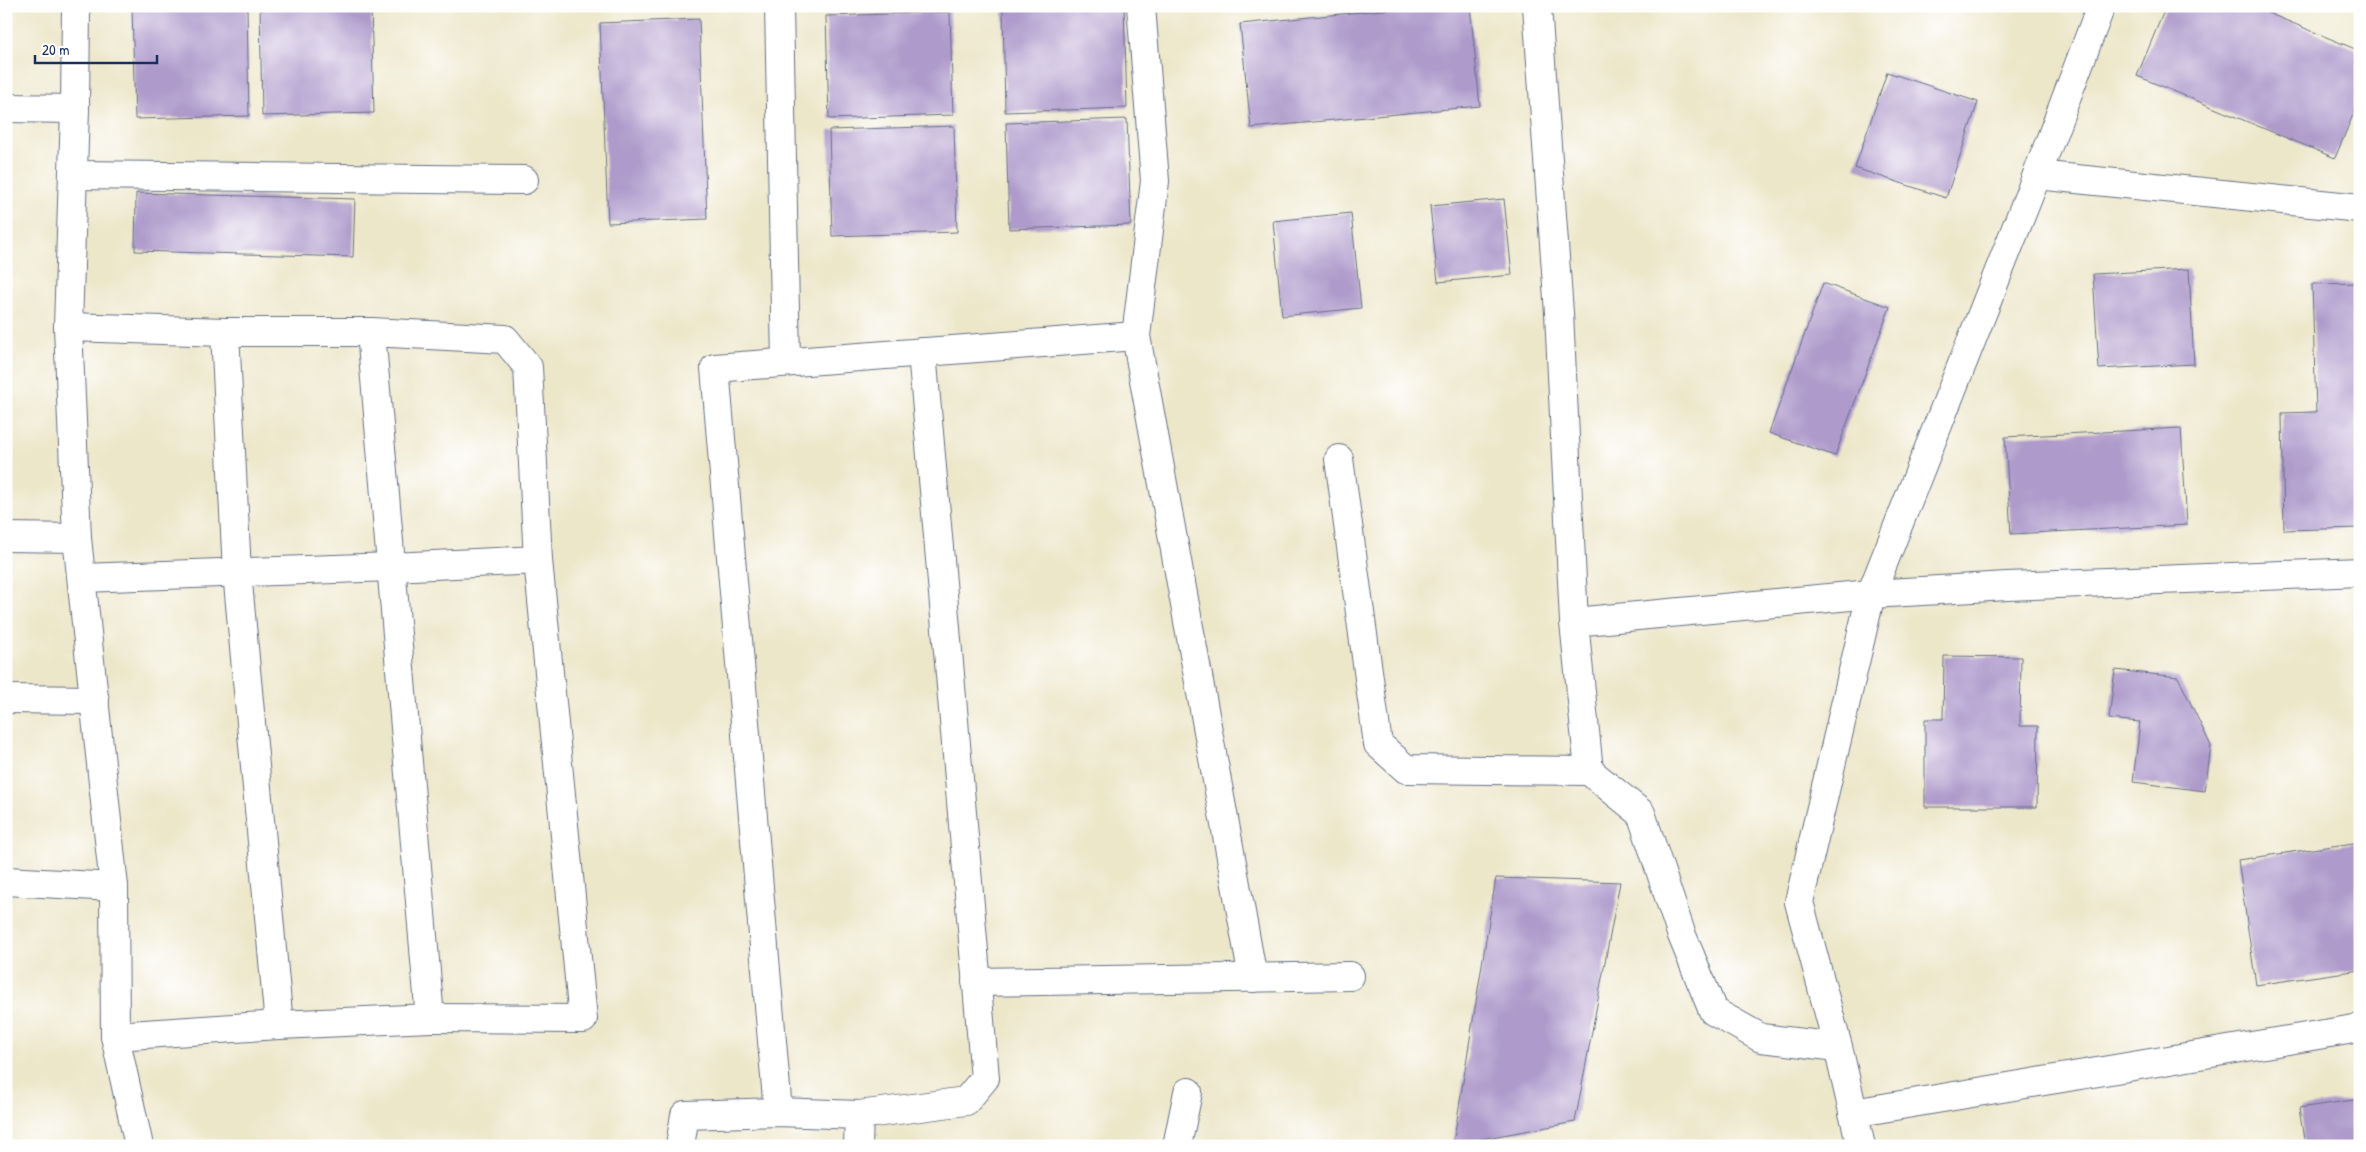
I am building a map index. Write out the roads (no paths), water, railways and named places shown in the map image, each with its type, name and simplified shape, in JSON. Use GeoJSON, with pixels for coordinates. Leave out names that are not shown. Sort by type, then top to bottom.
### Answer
{"type":"FeatureCollection","features":[{"type":"Feature","properties":{"kind":"street"},"geometry":{"type":"LineString","coordinates":[[76,6],[76,109],[68,327],[78,538],[114,887],[115,1036],[139,1146]]}},
{"type":"Feature","properties":{"kind":"street"},"geometry":{"type":"LineString","coordinates":[[779,6],[786,362]]}},
{"type":"Feature","properties":{"kind":"street"},"geometry":{"type":"LineString","coordinates":[[1141,6],[1154,181],[1136,336],[1252,978]]}},
{"type":"Feature","properties":{"kind":"street"},"geometry":{"type":"LineString","coordinates":[[1537,6],[1559,313],[1574,622],[1589,772]]}},
{"type":"Feature","properties":{"kind":"street"},"geometry":{"type":"LineString","coordinates":[[1861,1146],[1838,1047],[1799,902],[1871,594],[2037,175],[2101,6]]}},
{"type":"Feature","properties":{"kind":"street"},"geometry":{"type":"LineString","coordinates":[[6,108],[76,109]]}},
{"type":"Feature","properties":{"kind":"street"},"geometry":{"type":"LineString","coordinates":[[73,175],[524,180]]}},
{"type":"Feature","properties":{"kind":"street"},"geometry":{"type":"LineString","coordinates":[[2037,175],[2360,208]]}},
{"type":"Feature","properties":{"kind":"street"},"geometry":{"type":"LineString","coordinates":[[68,327],[226,332],[371,332],[506,339],[528,367],[538,560],[583,1019],[430,1018],[279,1025],[115,1036]]}},
{"type":"Feature","properties":{"kind":"street"},"geometry":{"type":"LineString","coordinates":[[226,332],[237,572],[279,1025]]}},
{"type":"Feature","properties":{"kind":"street"},"geometry":{"type":"LineString","coordinates":[[371,332],[430,1018]]}},
{"type":"Feature","properties":{"kind":"street"},"geometry":{"type":"LineString","coordinates":[[778,1112],[715,368],[1136,336]]}},
{"type":"Feature","properties":{"kind":"street"},"geometry":{"type":"LineString","coordinates":[[680,1146],[685,1115],[778,1112],[859,1115],[966,1101],[985,1078],[922,352]]}},
{"type":"Feature","properties":{"kind":"street"},"geometry":{"type":"LineString","coordinates":[[1339,460],[1378,744],[1406,769],[1589,772],[1641,812],[1681,933],[1713,1011],[1761,1038],[1838,1047]]}},
{"type":"Feature","properties":{"kind":"street"},"geometry":{"type":"LineString","coordinates":[[6,537],[78,538]]}},
{"type":"Feature","properties":{"kind":"street"},"geometry":{"type":"LineString","coordinates":[[82,578],[538,560]]}},
{"type":"Feature","properties":{"kind":"street"},"geometry":{"type":"LineString","coordinates":[[1574,622],[1871,594],[2007,586],[2359,574]]}},
{"type":"Feature","properties":{"kind":"street"},"geometry":{"type":"LineString","coordinates":[[6,699],[95,700]]}},
{"type":"Feature","properties":{"kind":"street"},"geometry":{"type":"LineString","coordinates":[[6,881],[114,887]]}},
{"type":"Feature","properties":{"kind":"street"},"geometry":{"type":"LineString","coordinates":[[976,982],[1350,976]]}},
{"type":"Feature","properties":{"kind":"street"},"geometry":{"type":"LineString","coordinates":[[1853,1113],[2360,1028]]}},
{"type":"Feature","properties":{"kind":"street"},"geometry":{"type":"LineString","coordinates":[[1178,1146],[1188,1092]]}},
{"type":"Feature","properties":{"kind":"street"},"geometry":{"type":"LineString","coordinates":[[858,1146],[859,1115]]}}]}
